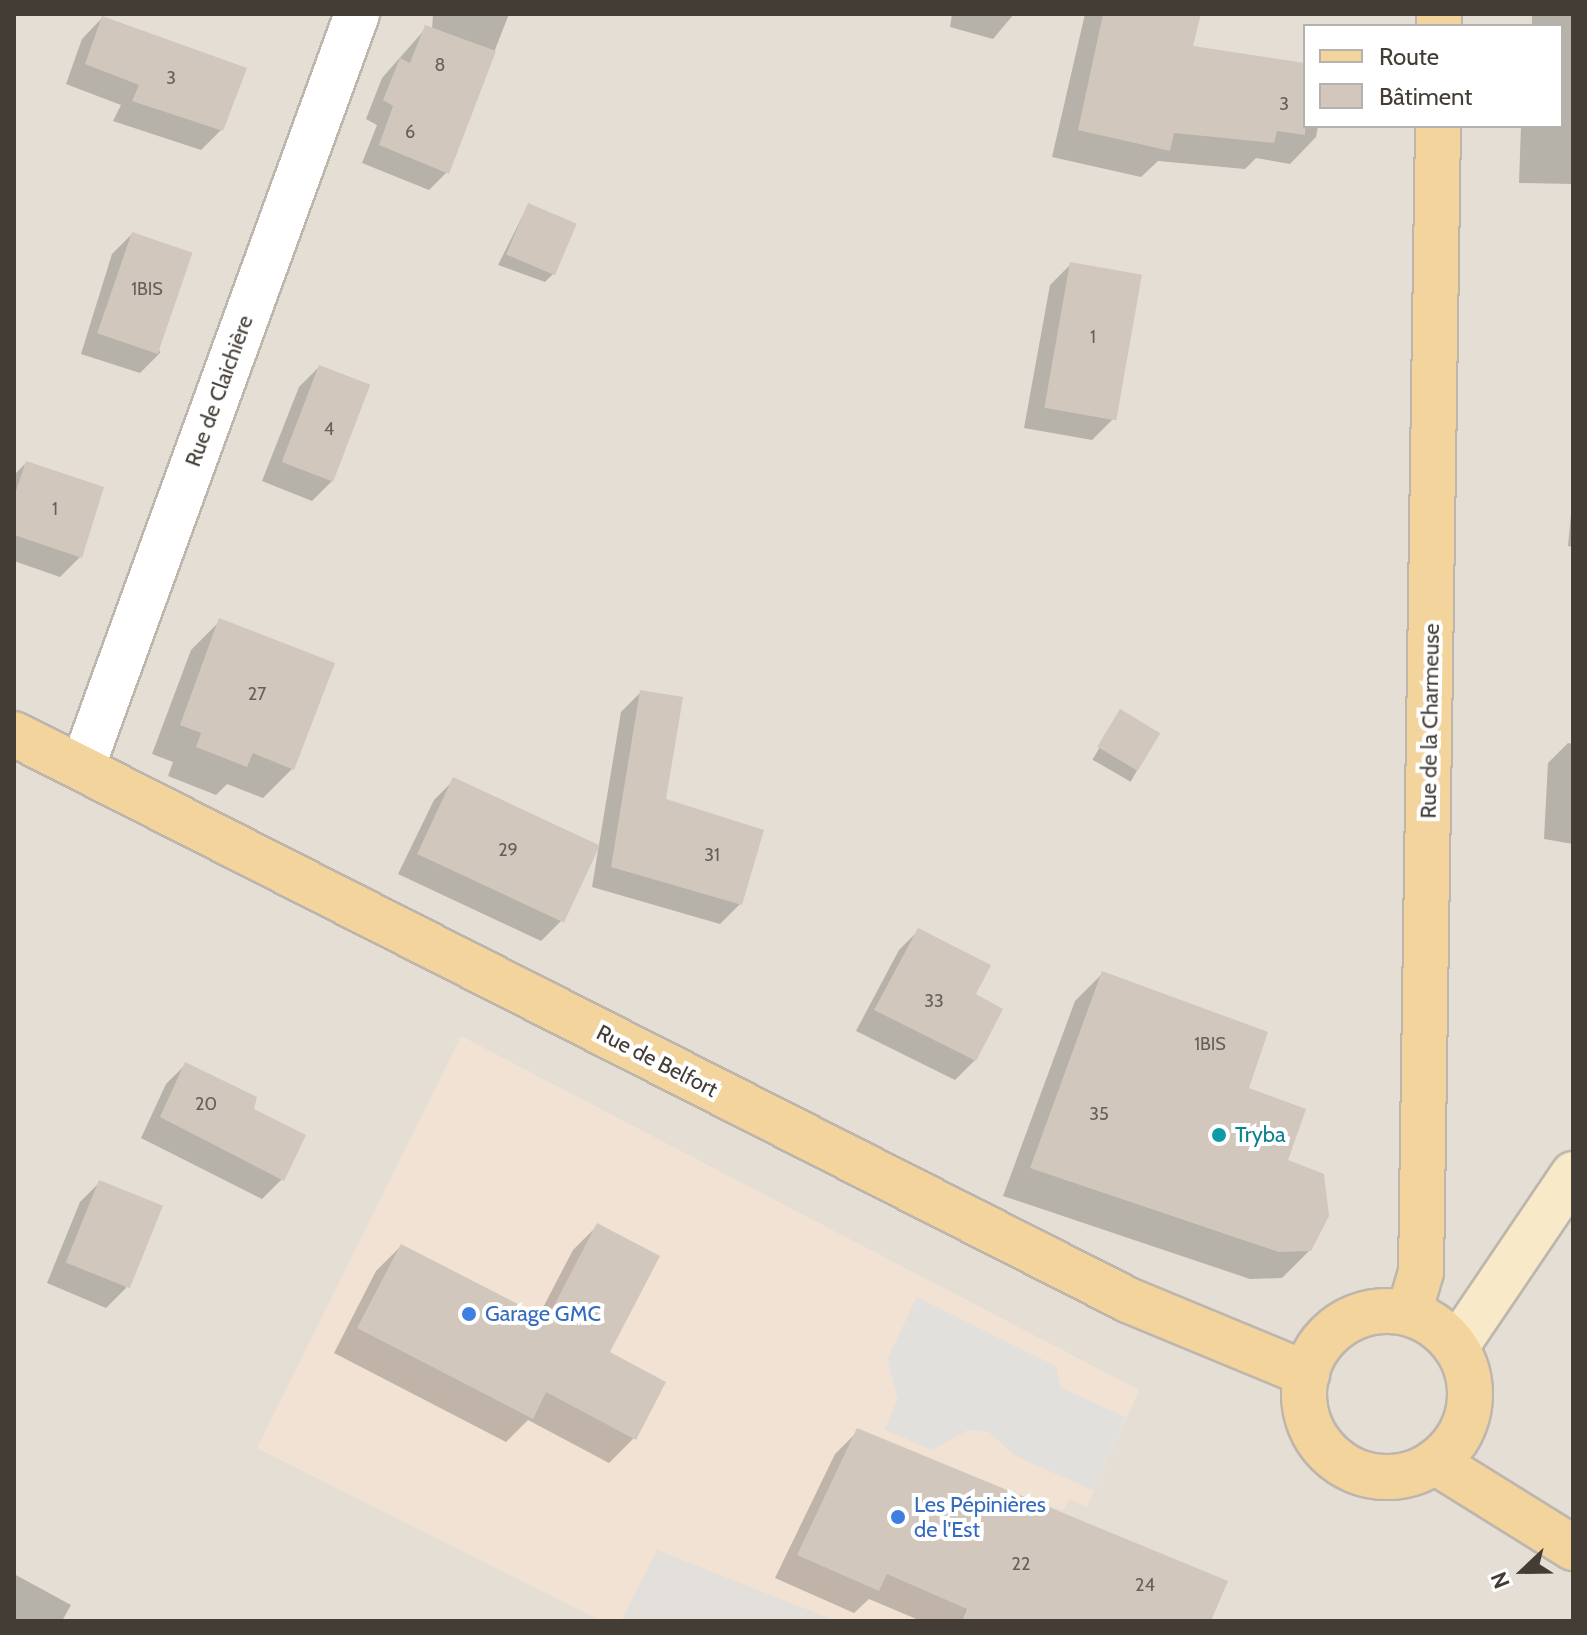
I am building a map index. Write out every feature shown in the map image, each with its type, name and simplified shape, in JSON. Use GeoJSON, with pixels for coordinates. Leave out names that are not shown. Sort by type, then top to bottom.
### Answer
{"type":"FeatureCollection","features":[{"type":"Feature","properties":{"kind":"main road","name":"Rue de la Charmeuse"},"geometry":{"type":"LineString","coordinates":[[1409,1313],[1421,1272],[1438,128]]}},
{"type":"Feature","properties":{"kind":"main road","name":"Rue de Belfort"},"geometry":{"type":"LineString","coordinates":[[14,734],[1114,1293],[1307,1374]]}},
{"type":"Feature","properties":{"kind":"main road"},"geometry":{"type":"LineString","coordinates":[[1383,1310],[1409,1313],[1456,1347],[1470,1396],[1454,1444],[1435,1462],[1380,1476],[1340,1461],[1312,1430],[1307,1374],[1334,1329],[1383,1310]]}},
{"type":"Feature","properties":{"kind":"main road"},"geometry":{"type":"LineString","coordinates":[[1435,1462],[1529,1524],[1573,1548]]}},
{"type":"Feature","properties":{"kind":"street","name":"Rue de Claichière"},"geometry":{"type":"LineString","coordinates":[[82,768],[357,14]]}},
{"type":"Feature","properties":{"kind":"street"},"geometry":{"type":"LineString","coordinates":[[1456,1347],[1534,1241],[1573,1174]]}},
{"type":"Feature","properties":{"kind":"shaded area"},"geometry":{"type":"Polygon","coordinates":[[[14,14],[1573,14],[1573,1621],[833,1621],[658,1551],[621,1621],[14,1621],[14,14]]]}},
{"type":"Feature","properties":{"kind":"shaded area"},"geometry":{"type":"Polygon","coordinates":[[[461,1036],[1139,1390],[1087,1507],[1069,1499],[1064,1510],[1041,1504],[1005,1513],[959,1621],[836,1621],[658,1551],[621,1621],[601,1621],[257,1448],[461,1036]]]}},
{"type":"Feature","properties":{"kind":"shaded area"},"geometry":{"type":"Polygon","coordinates":[[[917,1297],[1056,1366],[1061,1388],[1126,1417],[1094,1491],[1014,1455],[989,1432],[968,1430],[931,1450],[884,1429],[898,1399],[887,1359],[917,1297]]]}},
{"type":"Feature","properties":{"kind":"shaded area"},"geometry":{"type":"Polygon","coordinates":[[[657,1550],[697,1566],[836,1621],[621,1621],[657,1550]]]}},
{"type":"Feature","properties":{"kind":"building"},"geometry":{"type":"Polygon","coordinates":[[[1103,14],[1201,14],[1193,46],[1303,63],[1305,135],[1277,131],[1274,143],[1174,133],[1170,151],[1078,130],[1103,14]]]}},
{"type":"Feature","properties":{"kind":"building"},"geometry":{"type":"Polygon","coordinates":[[[102,16],[247,68],[223,131],[132,101],[139,85],[85,64],[102,16]]]}},
{"type":"Feature","properties":{"kind":"building"},"geometry":{"type":"Polygon","coordinates":[[[425,25],[496,51],[449,174],[379,145],[393,106],[383,100],[400,58],[410,63],[425,25]]]}},
{"type":"Feature","properties":{"kind":"building"},"geometry":{"type":"Polygon","coordinates":[[[528,203],[577,224],[555,275],[506,255],[528,203]]]}},
{"type":"Feature","properties":{"kind":"building"},"geometry":{"type":"Polygon","coordinates":[[[132,232],[193,253],[158,354],[97,333],[132,232]]]}},
{"type":"Feature","properties":{"kind":"building"},"geometry":{"type":"Polygon","coordinates":[[[1070,262],[1142,275],[1116,420],[1044,408],[1070,262]]]}},
{"type":"Feature","properties":{"kind":"building"},"geometry":{"type":"Polygon","coordinates":[[[319,365],[370,385],[333,482],[282,462],[319,365]]]}},
{"type":"Feature","properties":{"kind":"building"},"geometry":{"type":"Polygon","coordinates":[[[26,461],[104,487],[82,558],[14,535],[14,497],[26,461]]]}},
{"type":"Feature","properties":{"kind":"building"},"geometry":{"type":"Polygon","coordinates":[[[219,618],[335,663],[294,770],[253,753],[247,767],[196,747],[201,733],[180,725],[219,618]]]}},
{"type":"Feature","properties":{"kind":"building"},"geometry":{"type":"Polygon","coordinates":[[[640,690],[683,697],[666,799],[764,830],[742,905],[611,867],[640,690]]]}},
{"type":"Feature","properties":{"kind":"building"},"geometry":{"type":"Polygon","coordinates":[[[1120,709],[1160,733],[1138,771],[1097,747],[1120,709]]]}},
{"type":"Feature","properties":{"kind":"building"},"geometry":{"type":"Polygon","coordinates":[[[453,777],[600,845],[564,923],[417,854],[453,777]]]}},
{"type":"Feature","properties":{"kind":"building"},"geometry":{"type":"Polygon","coordinates":[[[918,928],[991,965],[976,994],[1003,1009],[976,1061],[874,1010],[918,928]]]}},
{"type":"Feature","properties":{"kind":"building"},"geometry":{"type":"Polygon","coordinates":[[[1102,971],[1268,1032],[1249,1088],[1306,1109],[1288,1160],[1324,1174],[1329,1216],[1311,1251],[1279,1252],[1030,1168],[1102,971]]]}},
{"type":"Feature","properties":{"kind":"building"},"geometry":{"type":"Polygon","coordinates":[[[185,1062],[257,1097],[254,1109],[306,1135],[284,1181],[160,1117],[185,1062]]]}},
{"type":"Feature","properties":{"kind":"building"},"geometry":{"type":"Polygon","coordinates":[[[99,1180],[163,1206],[130,1288],[66,1263],[99,1180]]]}},
{"type":"Feature","properties":{"kind":"building"},"geometry":{"type":"Polygon","coordinates":[[[597,1223],[660,1256],[610,1352],[666,1382],[636,1440],[546,1392],[533,1419],[357,1328],[401,1244],[547,1319],[597,1223]]]}},
{"type":"Feature","properties":{"kind":"building"},"geometry":{"type":"Polygon","coordinates":[[[857,1428],[1228,1581],[1211,1621],[962,1621],[967,1609],[887,1574],[879,1591],[797,1555],[857,1428]]]}},
{"type":"Feature","properties":{"kind":"place","name":"Tryba"},"geometry":{"type":"Point","coordinates":[1219,1135]}},
{"type":"Feature","properties":{"kind":"place","name":"Garage GMC"},"geometry":{"type":"Point","coordinates":[469,1314]}},
{"type":"Feature","properties":{"kind":"place","name":"Les Pépinières de l'Est"},"geometry":{"type":"Point","coordinates":[898,1517]}}]}
